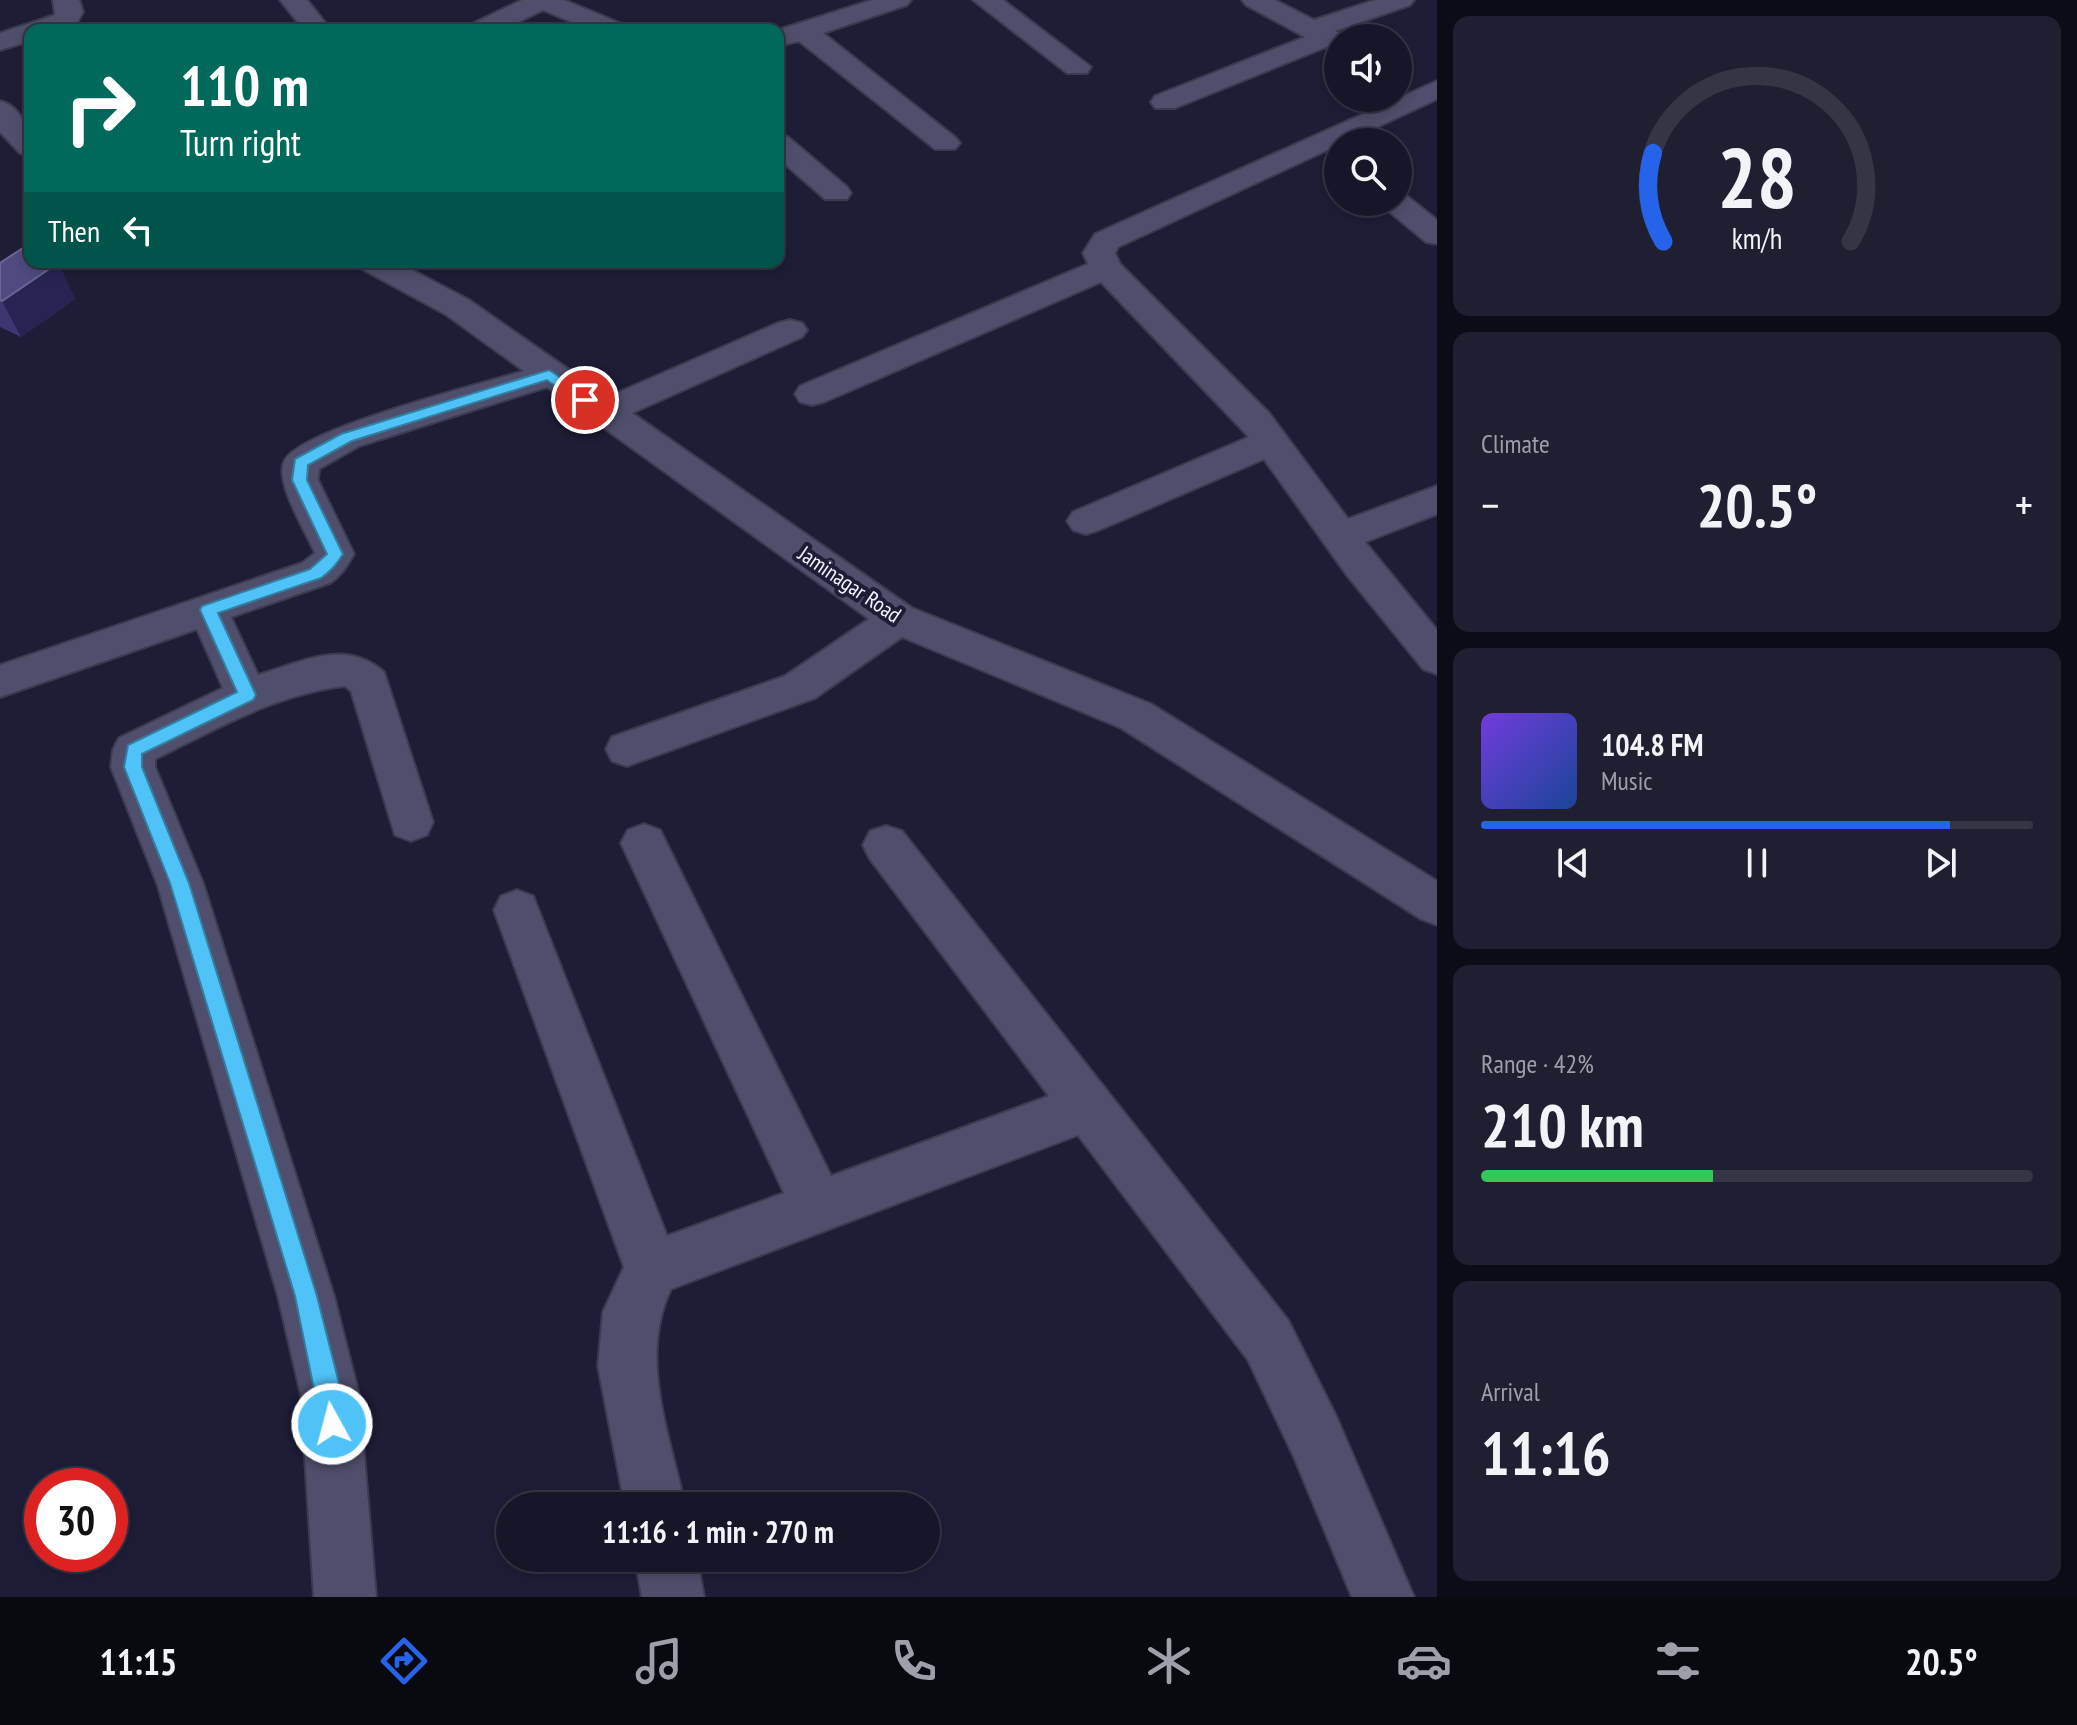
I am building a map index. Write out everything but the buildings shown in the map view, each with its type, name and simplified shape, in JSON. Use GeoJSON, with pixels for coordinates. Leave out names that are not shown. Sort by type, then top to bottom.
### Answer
{"type":"FeatureCollection","features":[{"type":"Feature","properties":{"kind":"street"},"geometry":{"type":"LineString","coordinates":[[55,24],[66,20],[70,12],[66,0]]}},
{"type":"Feature","properties":{"kind":"street"},"geometry":{"type":"LineString","coordinates":[[293,0],[313,24]]}},
{"type":"Feature","properties":{"kind":"street"},"geometry":{"type":"LineString","coordinates":[[493,24],[543,0],[599,24]]}},
{"type":"Feature","properties":{"kind":"street"},"geometry":{"type":"LineString","coordinates":[[790,34],[898,0]]}},
{"type":"Feature","properties":{"kind":"street"},"geometry":{"type":"LineString","coordinates":[[986,0],[1077,67]]}},
{"type":"Feature","properties":{"kind":"street"},"geometry":{"type":"LineString","coordinates":[[1255,0],[1324,34]]}},
{"type":"Feature","properties":{"kind":"street"},"geometry":{"type":"LineString","coordinates":[[1352,24],[1401,0]]}},
{"type":"Feature","properties":{"kind":"street"},"geometry":{"type":"LineString","coordinates":[[0,42],[24,34]]}},
{"type":"Feature","properties":{"kind":"street"},"geometry":{"type":"LineString","coordinates":[[790,34],[945,143]]}},
{"type":"Feature","properties":{"kind":"street"},"geometry":{"type":"LineString","coordinates":[[1165,102],[1324,37]]}},
{"type":"Feature","properties":{"kind":"street"},"geometry":{"type":"LineString","coordinates":[[1364,128],[1424,91]]}},
{"type":"Feature","properties":{"kind":"street"},"geometry":{"type":"LineString","coordinates":[[0,110],[24,141]]}},
{"type":"Feature","properties":{"kind":"street"},"geometry":{"type":"LineString","coordinates":[[784,148],[836,193]]}},
{"type":"Feature","properties":{"kind":"street"},"geometry":{"type":"LineString","coordinates":[[1324,151],[1106,241],[1099,253],[1106,268],[1272,441],[1341,537],[1437,658]]}},
{"type":"Feature","properties":{"kind":"street"},"geometry":{"type":"LineString","coordinates":[[1412,215],[1437,235]]}},
{"type":"Feature","properties":{"kind":"street","name":"Jaminagar Road"},"geometry":{"type":"LineString","coordinates":[[384,268],[457,307],[602,413],[898,619],[1136,716],[1437,905]]}},
{"type":"Feature","properties":{"kind":"street"},"geometry":{"type":"LineString","coordinates":[[812,394],[1106,268]]}},
{"type":"Feature","properties":{"kind":"street"},"geometry":{"type":"LineString","coordinates":[[602,413],[790,330]]}},
{"type":"Feature","properties":{"kind":"street"},"geometry":{"type":"LineString","coordinates":[[0,681],[316,573],[328,565],[335,554],[300,480],[301,463],[319,449],[346,437],[549,375]]}},
{"type":"Feature","properties":{"kind":"street"},"geometry":{"type":"LineString","coordinates":[[1086,521],[1272,441]]}},
{"type":"Feature","properties":{"kind":"street"},"geometry":{"type":"LineString","coordinates":[[1341,537],[1437,499]]}},
{"type":"Feature","properties":{"kind":"street"},"geometry":{"type":"LineString","coordinates":[[208,610],[247,695]]}},
{"type":"Feature","properties":{"kind":"street"},"geometry":{"type":"LineString","coordinates":[[627,749],[800,687],[898,619]]}},
{"type":"Feature","properties":{"kind":"street"},"geometry":{"type":"LineString","coordinates":[[345,1597],[330,1395],[306,1296],[180,883],[133,767],[134,750],[247,695],[317,673],[353,669],[369,683],[411,822]]}},
{"type":"Feature","properties":{"kind":"street"},"geometry":{"type":"LineString","coordinates":[[644,843],[818,1207]]}},
{"type":"Feature","properties":{"kind":"street"},"geometry":{"type":"LineString","coordinates":[[886,845],[1268,1340],[1315,1437],[1383,1597]]}},
{"type":"Feature","properties":{"kind":"street"},"geometry":{"type":"LineString","coordinates":[[517,910],[652,1269]]}},
{"type":"Feature","properties":{"kind":"street"},"geometry":{"type":"LineString","coordinates":[[652,1492],[626,1366],[631,1312],[652,1269],[1089,1106]]}},
{"type":"Feature","properties":{"kind":"street"},"geometry":{"type":"LineString","coordinates":[[669,1572],[673,1597]]}},
{"type":"Feature","properties":{"kind":"route"},"geometry":{"type":"LineString","coordinates":[[332,1424],[330,1395],[306,1296],[180,883],[133,767],[134,750],[152,738],[247,695],[208,610],[316,573],[328,565],[335,554],[300,480],[301,463],[319,449],[346,437],[549,375],[585,400]]}}]}
